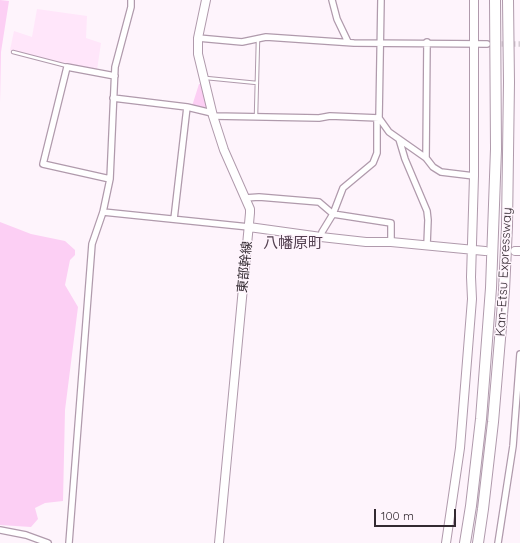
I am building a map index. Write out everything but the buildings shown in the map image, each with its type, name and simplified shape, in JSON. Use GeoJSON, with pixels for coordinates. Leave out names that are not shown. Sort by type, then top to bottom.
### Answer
{"type":"FeatureCollection","features":[{"type":"Feature","properties":{"kind":"highway","name":"Kan-Etsu Expressway"},"geometry":{"type":"LineString","coordinates":[[465,543],[471,506],[481,419],[491,288],[496,149],[495,0]]}},
{"type":"Feature","properties":{"kind":"highway","name":"Kan-Etsu Expressway"},"geometry":{"type":"LineString","coordinates":[[478,543],[494,422],[504,291],[507,226],[509,97],[508,0]]}},
{"type":"Feature","properties":{"kind":"street"},"geometry":{"type":"LineString","coordinates":[[69,543],[92,244],[103,212],[110,179],[115,67],[131,7],[131,0]]}},
{"type":"Feature","properties":{"kind":"street","name":"東部幹線"},"geometry":{"type":"LineString","coordinates":[[206,0],[198,38],[198,50],[213,115],[229,162],[250,209],[219,543]]}},
{"type":"Feature","properties":{"kind":"street"},"geometry":{"type":"LineString","coordinates":[[332,0],[337,19],[348,42]]}},
{"type":"Feature","properties":{"kind":"street"},"geometry":{"type":"LineString","coordinates":[[321,237],[322,232],[333,214],[343,188],[373,163],[377,153],[381,0]]}},
{"type":"Feature","properties":{"kind":"street"},"geometry":{"type":"LineString","coordinates":[[446,543],[460,448],[469,351],[472,298],[471,278],[474,176],[475,44],[474,0]]}},
{"type":"Feature","properties":{"kind":"street"},"geometry":{"type":"LineString","coordinates":[[198,38],[242,42],[266,37],[282,37],[348,42],[486,44]]}},
{"type":"Feature","properties":{"kind":"street"},"geometry":{"type":"LineString","coordinates":[[426,158],[427,42]]}},
{"type":"Feature","properties":{"kind":"street"},"geometry":{"type":"LineString","coordinates":[[110,179],[43,164],[67,67],[115,76]]}},
{"type":"Feature","properties":{"kind":"street"},"geometry":{"type":"LineString","coordinates":[[113,98],[187,107],[213,115],[378,118],[390,132],[426,158],[433,167],[441,172],[474,176]]}},
{"type":"Feature","properties":{"kind":"street"},"geometry":{"type":"LineString","coordinates":[[174,219],[187,107]]}},
{"type":"Feature","properties":{"kind":"street"},"geometry":{"type":"LineString","coordinates":[[399,139],[405,159],[427,211],[428,220],[426,244]]}},
{"type":"Feature","properties":{"kind":"street"},"geometry":{"type":"LineString","coordinates":[[245,198],[259,196],[318,202],[333,214],[391,224],[390,242]]}},
{"type":"Feature","properties":{"kind":"street"},"geometry":{"type":"LineString","coordinates":[[103,212],[249,226],[366,242],[426,244],[485,251]]}},
{"type":"Feature","properties":{"kind":"street"},"geometry":{"type":"LineString","coordinates":[[498,543],[512,446],[520,354]]}},
{"type":"Feature","properties":{"kind":"street"},"geometry":{"type":"LineString","coordinates":[[0,530],[26,535],[48,543]]}},
{"type":"Feature","properties":{"kind":"lane"},"geometry":{"type":"LineString","coordinates":[[256,116],[258,39]]}},
{"type":"Feature","properties":{"kind":"lane"},"geometry":{"type":"LineString","coordinates":[[13,52],[67,67]]}},
{"type":"Feature","properties":{"kind":"lane"},"geometry":{"type":"LineString","coordinates":[[204,78],[257,83]]}},
{"type":"Feature","properties":{"kind":"shaded area"},"geometry":{"type":"Polygon","coordinates":[[[0,0],[9,1],[1,52],[0,103],[0,0]]]}},
{"type":"Feature","properties":{"kind":"shaded area"},"geometry":{"type":"Polygon","coordinates":[[[37,9],[87,16],[86,38],[101,43],[97,70],[61,63],[10,50],[14,31],[32,37],[37,9]]]}},
{"type":"Feature","properties":{"kind":"shaded area"},"geometry":{"type":"Polygon","coordinates":[[[199,84],[201,84],[208,111],[191,106],[199,84]]]}},
{"type":"Feature","properties":{"kind":"shaded area"},"geometry":{"type":"Polygon","coordinates":[[[0,222],[31,234],[65,241],[75,250],[75,255],[70,260],[65,285],[78,307],[65,410],[63,501],[45,503],[35,508],[38,519],[31,527],[0,525],[0,222]]]}},
{"type":"Feature","properties":{"kind":"tunnel"},"geometry":{"type":"LineString","coordinates":[[493,44],[520,44]]}},
{"type":"Feature","properties":{"kind":"district","name":"八幡原町"},"geometry":{"type":"Point","coordinates":[293,243]}}]}
